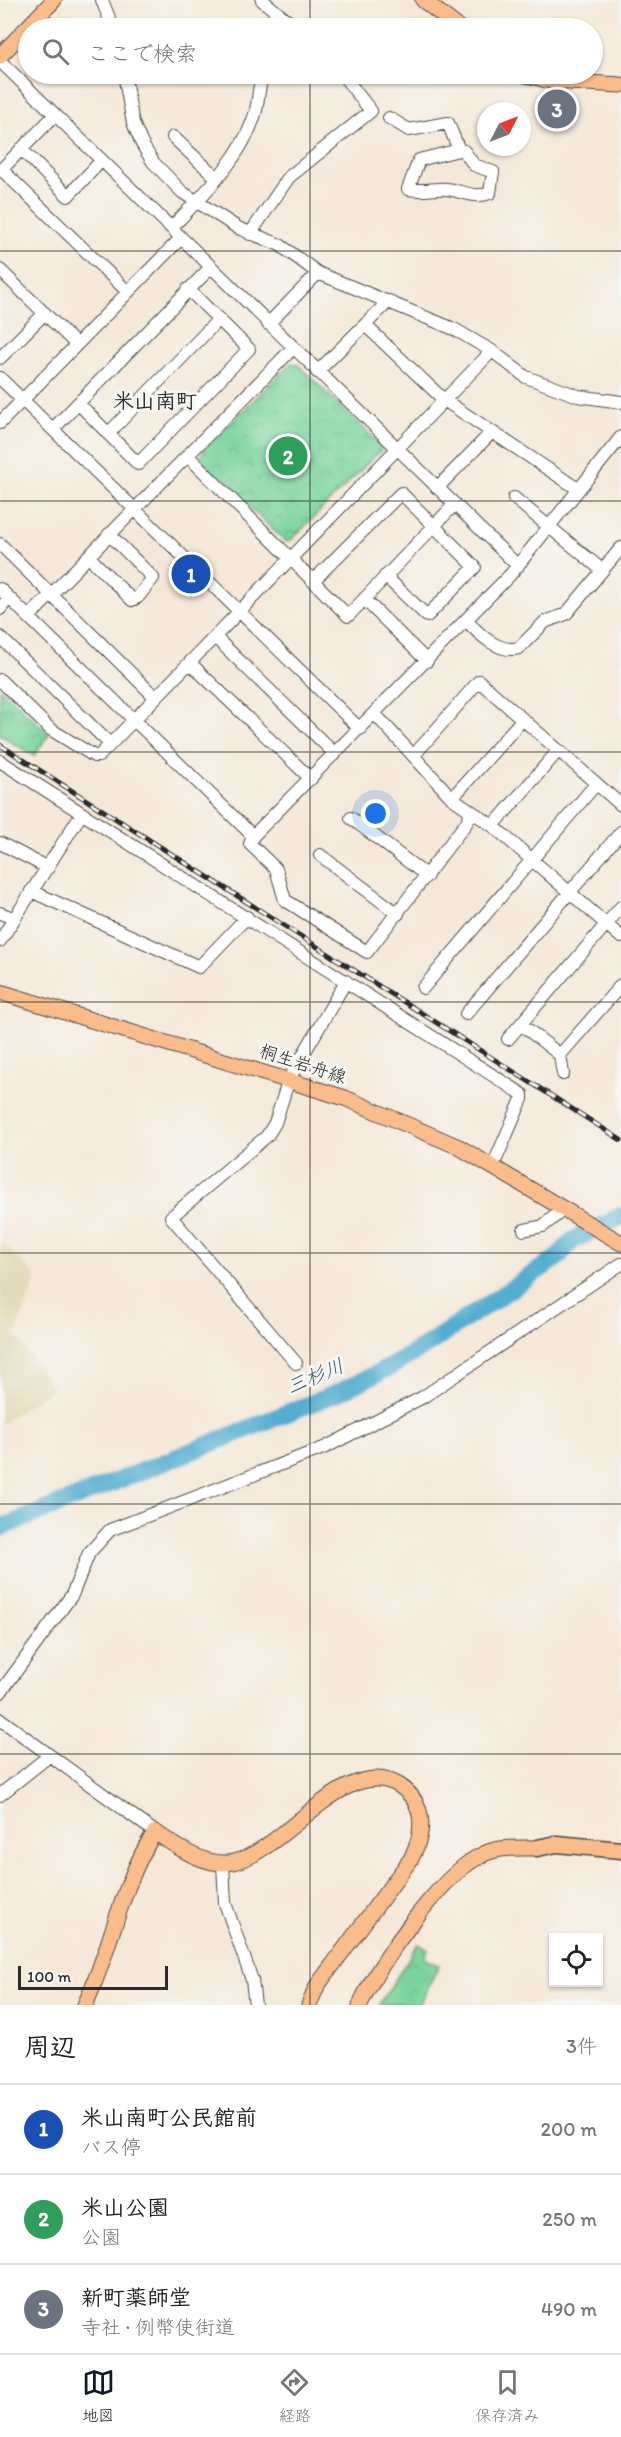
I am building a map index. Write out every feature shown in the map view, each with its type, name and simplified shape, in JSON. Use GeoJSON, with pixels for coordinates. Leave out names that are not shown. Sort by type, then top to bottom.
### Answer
{"type":"FeatureCollection","features":[{"type":"Feature","properties":{"kind":"highway"},"geometry":{"type":"LineString","coordinates":[[537,1848],[557,1844],[621,1850]]}},
{"type":"Feature","properties":{"kind":"highway"},"geometry":{"type":"LineString","coordinates":[[537,1848],[621,1858]]}},
{"type":"Feature","properties":{"kind":"main road"},"geometry":{"type":"LineString","coordinates":[[37,18],[54,0]]}},
{"type":"Feature","properties":{"kind":"main road"},"geometry":{"type":"LineString","coordinates":[[423,0],[446,18]]}},
{"type":"Feature","properties":{"kind":"main road"},"geometry":{"type":"LineString","coordinates":[[0,56],[18,37]]}},
{"type":"Feature","properties":{"kind":"main road"},"geometry":{"type":"LineString","coordinates":[[603,84],[621,85]]}},
{"type":"Feature","properties":{"kind":"main road","name":"桐生岩舟線"},"geometry":{"type":"LineString","coordinates":[[0,992],[289,1079],[410,1125],[493,1166],[621,1243]]}},
{"type":"Feature","properties":{"kind":"main road"},"geometry":{"type":"LineString","coordinates":[[85,2005],[99,1973],[129,1884],[155,1832],[205,1860],[223,1864],[256,1854],[337,1793],[363,1780],[374,1778],[395,1783],[413,1798],[422,1820],[417,1847],[411,1859],[326,1973],[309,2005]]}},
{"type":"Feature","properties":{"kind":"main road"},"geometry":{"type":"LineString","coordinates":[[360,2005],[419,1914],[461,1868],[477,1857],[492,1851],[537,1848]]}},
{"type":"Feature","properties":{"kind":"street"},"geometry":{"type":"LineString","coordinates":[[102,0],[109,18]]}},
{"type":"Feature","properties":{"kind":"street"},"geometry":{"type":"LineString","coordinates":[[262,0],[284,18]]}},
{"type":"Feature","properties":{"kind":"street"},"geometry":{"type":"LineString","coordinates":[[0,61],[18,79]]}},
{"type":"Feature","properties":{"kind":"street"},"geometry":{"type":"LineString","coordinates":[[23,84],[518,566]]}},
{"type":"Feature","properties":{"kind":"street"},"geometry":{"type":"LineString","coordinates":[[126,84],[133,123],[142,144],[168,180],[197,201],[250,234],[280,245],[318,273],[454,329],[492,351],[526,377],[578,396],[621,402]]}},
{"type":"Feature","properties":{"kind":"street"},"geometry":{"type":"LineString","coordinates":[[171,228],[197,201],[238,150],[255,115],[261,84]]}},
{"type":"Feature","properties":{"kind":"street"},"geometry":{"type":"LineString","coordinates":[[250,234],[289,177],[371,111],[350,84]]}},
{"type":"Feature","properties":{"kind":"street"},"geometry":{"type":"LineString","coordinates":[[54,116],[1,170],[128,292]]}},
{"type":"Feature","properties":{"kind":"street"},"geometry":{"type":"LineString","coordinates":[[388,118],[409,130],[448,123],[459,150]]}},
{"type":"Feature","properties":{"kind":"street"},"geometry":{"type":"LineString","coordinates":[[173,137],[216,177]]}},
{"type":"Feature","properties":{"kind":"street"},"geometry":{"type":"LineString","coordinates":[[21,150],[68,196],[101,161]]}},
{"type":"Feature","properties":{"kind":"street"},"geometry":{"type":"LineString","coordinates":[[459,150],[465,151],[474,165],[493,172],[490,193],[479,198],[446,189],[423,192],[408,189],[419,160],[459,150]]}},
{"type":"Feature","properties":{"kind":"street"},"geometry":{"type":"LineString","coordinates":[[0,423],[181,238]]}},
{"type":"Feature","properties":{"kind":"street"},"geometry":{"type":"LineString","coordinates":[[53,429],[210,268]]}},
{"type":"Feature","properties":{"kind":"street"},"geometry":{"type":"LineString","coordinates":[[0,270],[76,344]]}},
{"type":"Feature","properties":{"kind":"street"},"geometry":{"type":"LineString","coordinates":[[268,324],[318,273]]}},
{"type":"Feature","properties":{"kind":"street"},"geometry":{"type":"LineString","coordinates":[[78,403],[138,464],[249,350],[188,289]]}},
{"type":"Feature","properties":{"kind":"street"},"geometry":{"type":"LineString","coordinates":[[317,372],[389,301]]}},
{"type":"Feature","properties":{"kind":"street"},"geometry":{"type":"LineString","coordinates":[[0,358],[45,313]]}},
{"type":"Feature","properties":{"kind":"street"},"geometry":{"type":"LineString","coordinates":[[108,434],[219,319]]}},
{"type":"Feature","properties":{"kind":"street"},"geometry":{"type":"LineString","coordinates":[[365,324],[444,400],[578,489]]}},
{"type":"Feature","properties":{"kind":"street"},"geometry":{"type":"LineString","coordinates":[[29,617],[292,348]]}},
{"type":"Feature","properties":{"kind":"street"},"geometry":{"type":"LineString","coordinates":[[0,680],[50,729],[94,756],[99,756],[492,351]]}},
{"type":"Feature","properties":{"kind":"street"},"geometry":{"type":"LineString","coordinates":[[0,378],[360,729]]}},
{"type":"Feature","properties":{"kind":"street"},"geometry":{"type":"LineString","coordinates":[[437,488],[492,432]]}},
{"type":"Feature","properties":{"kind":"street"},"geometry":{"type":"LineString","coordinates":[[471,812],[467,822],[427,876],[367,952],[285,900],[276,869],[249,844],[253,836],[518,566],[621,437]]}},
{"type":"Feature","properties":{"kind":"street"},"geometry":{"type":"LineString","coordinates":[[188,456],[348,616],[454,505]]}},
{"type":"Feature","properties":{"kind":"street"},"geometry":{"type":"LineString","coordinates":[[313,581],[400,493],[475,567],[427,616],[385,576]]}},
{"type":"Feature","properties":{"kind":"street"},"geometry":{"type":"LineString","coordinates":[[514,498],[602,570]]}},
{"type":"Feature","properties":{"kind":"street"},"geometry":{"type":"LineString","coordinates":[[87,556],[132,600],[152,582],[153,578],[109,534]]}},
{"type":"Feature","properties":{"kind":"street"},"geometry":{"type":"LineString","coordinates":[[0,544],[155,697]]}},
{"type":"Feature","properties":{"kind":"street"},"geometry":{"type":"LineString","coordinates":[[466,621],[483,638],[504,648],[519,648],[545,622],[566,614],[621,548]]}},
{"type":"Feature","properties":{"kind":"street"},"geometry":{"type":"LineString","coordinates":[[0,589],[253,836]]}},
{"type":"Feature","properties":{"kind":"street"},"geometry":{"type":"LineString","coordinates":[[0,609],[9,598]]}},
{"type":"Feature","properties":{"kind":"street"},"geometry":{"type":"LineString","coordinates":[[364,599],[427,660]]}},
{"type":"Feature","properties":{"kind":"street"},"geometry":{"type":"LineString","coordinates":[[0,637],[110,744]]}},
{"type":"Feature","properties":{"kind":"street"},"geometry":{"type":"LineString","coordinates":[[215,638],[335,754]]}},
{"type":"Feature","properties":{"kind":"street"},"geometry":{"type":"LineString","coordinates":[[190,663],[311,779]]}},
{"type":"Feature","properties":{"kind":"street"},"geometry":{"type":"LineString","coordinates":[[415,754],[478,681],[621,805]]}},
{"type":"Feature","properties":{"kind":"street"},"geometry":{"type":"LineString","coordinates":[[374,713],[415,754],[452,798],[493,826],[621,937]]}},
{"type":"Feature","properties":{"kind":"street"},"geometry":{"type":"LineString","coordinates":[[452,798],[522,720]]}},
{"type":"Feature","properties":{"kind":"street"},"geometry":{"type":"LineString","coordinates":[[493,826],[558,751]]}},
{"type":"Feature","properties":{"kind":"street"},"geometry":{"type":"LineString","coordinates":[[0,761],[247,916],[522,1094],[522,1099],[493,1166]]}},
{"type":"Feature","properties":{"kind":"street"},"geometry":{"type":"LineString","coordinates":[[423,988],[596,784]]}},
{"type":"Feature","properties":{"kind":"street"},"geometry":{"type":"LineString","coordinates":[[0,941],[82,813]]}},
{"type":"Feature","properties":{"kind":"street"},"geometry":{"type":"LineString","coordinates":[[351,818],[427,876]]}},
{"type":"Feature","properties":{"kind":"street"},"geometry":{"type":"LineString","coordinates":[[466,1014],[621,832]]}},
{"type":"Feature","properties":{"kind":"street"},"geometry":{"type":"LineString","coordinates":[[0,843],[48,868]]}},
{"type":"Feature","properties":{"kind":"street"},"geometry":{"type":"LineString","coordinates":[[320,855],[398,914]]}},
{"type":"Feature","properties":{"kind":"street"},"geometry":{"type":"LineString","coordinates":[[31,891],[199,967],[247,916]]}},
{"type":"Feature","properties":{"kind":"street"},"geometry":{"type":"LineString","coordinates":[[508,1039],[621,907]]}},
{"type":"Feature","properties":{"kind":"street"},"geometry":{"type":"LineString","coordinates":[[0,913],[13,918]]}},
{"type":"Feature","properties":{"kind":"street"},"geometry":{"type":"LineString","coordinates":[[296,1363],[171,1217],[267,1136],[275,1123],[289,1079],[346,981]]}},
{"type":"Feature","properties":{"kind":"street"},"geometry":{"type":"LineString","coordinates":[[560,1055],[621,985]]}},
{"type":"Feature","properties":{"kind":"street"},"geometry":{"type":"LineString","coordinates":[[522,1024],[560,1055],[563,1074]]}},
{"type":"Feature","properties":{"kind":"street"},"geometry":{"type":"LineString","coordinates":[[524,1230],[543,1226],[571,1211]]}},
{"type":"Feature","properties":{"kind":"street"},"geometry":{"type":"LineString","coordinates":[[0,1693],[72,1595],[89,1553],[110,1530],[326,1447],[360,1431],[423,1397],[621,1264]]}},
{"type":"Feature","properties":{"kind":"street"},"geometry":{"type":"LineString","coordinates":[[0,1719],[155,1832]]}},
{"type":"Feature","properties":{"kind":"street"},"geometry":{"type":"LineString","coordinates":[[0,1795],[49,1756]]}},
{"type":"Feature","properties":{"kind":"street"},"geometry":{"type":"LineString","coordinates":[[223,1864],[225,1903],[252,1980],[255,2005]]}},
{"type":"Feature","properties":{"kind":"shaded area"},"geometry":{"type":"Polygon","coordinates":[[[3,1243],[37,1278],[15,1334],[53,1389],[0,1424],[0,1246],[3,1243]]]}},
{"type":"Feature","properties":{"kind":"green space"},"geometry":{"type":"Polygon","coordinates":[[[291,363],[297,364],[380,444],[381,450],[290,541],[285,541],[201,461],[202,451],[291,363]]]}},
{"type":"Feature","properties":{"kind":"green space"},"geometry":{"type":"Polygon","coordinates":[[[0,688],[49,734],[34,756],[0,735],[0,688]]]}},
{"type":"Feature","properties":{"kind":"green space"},"geometry":{"type":"Polygon","coordinates":[[[418,1944],[428,1949],[424,1958],[439,1965],[419,2005],[379,2005],[418,1944]]]}},
{"type":"Feature","properties":{"kind":"waterway","name":"三杉川"},"geometry":{"type":"LineString","coordinates":[[0,1528],[337,1393],[390,1367],[557,1258],[572,1241],[621,1216]]}},
{"type":"Feature","properties":{"kind":"railway"},"geometry":{"type":"LineString","coordinates":[[0,745],[621,1140]]}},
{"type":"Feature","properties":{"kind":"place","name":"新町薬師堂"},"geometry":{"type":"Point","coordinates":[557,109]}},
{"type":"Feature","properties":{"kind":"place","name":"米山公園"},"geometry":{"type":"Point","coordinates":[288,456]}},
{"type":"Feature","properties":{"kind":"place","name":"米山南町公民館前"},"geometry":{"type":"Point","coordinates":[191,574]}},
{"type":"Feature","properties":{"kind":"district","name":"米山南町"},"geometry":{"type":"Point","coordinates":[155,401]}}]}
